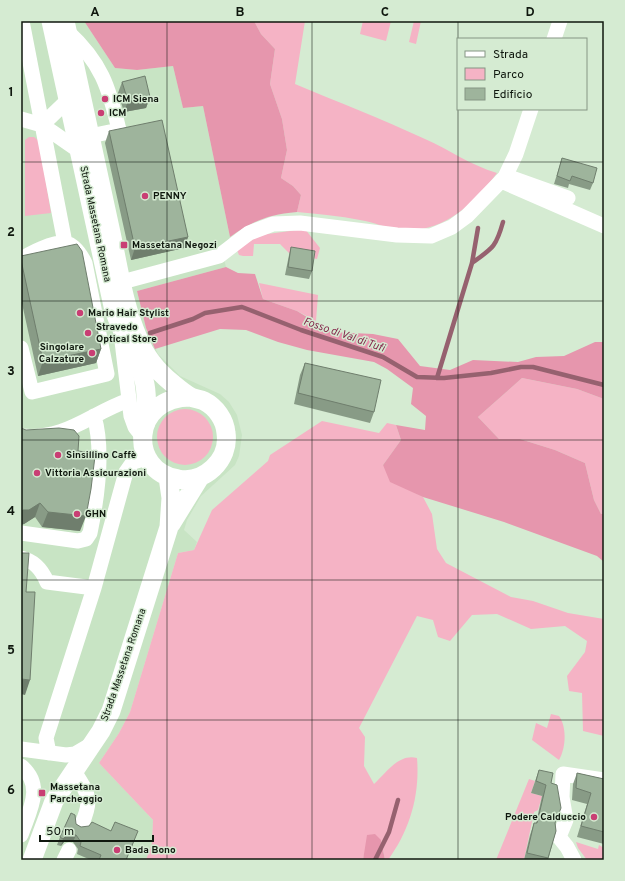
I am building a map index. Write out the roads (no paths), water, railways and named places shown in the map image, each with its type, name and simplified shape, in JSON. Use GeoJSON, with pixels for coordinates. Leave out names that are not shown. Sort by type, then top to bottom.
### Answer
{"type":"FeatureCollection","features":[{"type":"Feature","properties":{"kind":"main road","name":"Strada Massetana Romana"},"geometry":{"type":"LineString","coordinates":[[51,21],[68,100],[84,143],[134,329],[144,351],[162,374],[191,397]]}},
{"type":"Feature","properties":{"kind":"main road","name":"Strada Massetana Romana"},"geometry":{"type":"LineString","coordinates":[[66,26],[84,143],[113,306],[120,328],[144,378],[146,394],[144,430],[144,448],[154,467],[168,477],[179,480],[200,477],[212,470],[221,460],[226,447],[226,433],[223,420],[215,409],[204,401],[191,397],[177,397],[164,402],[153,410],[144,430]]}},
{"type":"Feature","properties":{"kind":"main road","name":"Strada Massetana Romana"},"geometry":{"type":"LineString","coordinates":[[32,860],[54,801],[93,744],[111,711],[169,527],[171,498],[168,477]]}},
{"type":"Feature","properties":{"kind":"main road","name":"Strada Massetana Romana"},"geometry":{"type":"LineString","coordinates":[[169,527],[200,477]]}},
{"type":"Feature","properties":{"kind":"street"},"geometry":{"type":"LineString","coordinates":[[22,21],[25,54],[42,125],[65,243]]}},
{"type":"Feature","properties":{"kind":"street"},"geometry":{"type":"LineString","coordinates":[[554,38],[560,21]]}},
{"type":"Feature","properties":{"kind":"street"},"geometry":{"type":"LineString","coordinates":[[21,119],[42,125],[84,143],[119,130],[106,83],[86,51],[66,26]]}},
{"type":"Feature","properties":{"kind":"street"},"geometry":{"type":"LineString","coordinates":[[42,125],[68,100]]}},
{"type":"Feature","properties":{"kind":"street"},"geometry":{"type":"LineString","coordinates":[[503,179],[516,154],[531,110]]}},
{"type":"Feature","properties":{"kind":"street"},"geometry":{"type":"LineString","coordinates":[[503,179],[516,178],[568,198]]}},
{"type":"Feature","properties":{"kind":"street"},"geometry":{"type":"LineString","coordinates":[[503,179],[604,226]]}},
{"type":"Feature","properties":{"kind":"street","name":"Strada Massetana Romana"},"geometry":{"type":"LineString","coordinates":[[122,282],[219,256],[254,230],[282,223],[311,224],[397,235],[431,236],[452,227],[467,216],[503,179]]}},
{"type":"Feature","properties":{"kind":"street"},"geometry":{"type":"LineString","coordinates":[[21,260],[48,246],[65,243],[78,251],[85,263],[107,374],[32,392],[21,348]]}},
{"type":"Feature","properties":{"kind":"street"},"geometry":{"type":"LineString","coordinates":[[120,328],[133,422],[144,430]]}},
{"type":"Feature","properties":{"kind":"street"},"geometry":{"type":"LineString","coordinates":[[21,436],[41,437],[52,435],[78,425],[129,400]]}},
{"type":"Feature","properties":{"kind":"street"},"geometry":{"type":"LineString","coordinates":[[21,533],[78,541],[86,539],[90,533],[99,465],[97,426],[94,416]]}},
{"type":"Feature","properties":{"kind":"street"},"geometry":{"type":"LineString","coordinates":[[48,752],[46,738],[94,588],[128,468],[136,460],[148,458]]}},
{"type":"Feature","properties":{"kind":"street"},"geometry":{"type":"LineString","coordinates":[[21,558],[35,564],[42,571],[47,582],[94,588]]}},
{"type":"Feature","properties":{"kind":"street"},"geometry":{"type":"LineString","coordinates":[[21,750],[71,755],[93,744]]}},
{"type":"Feature","properties":{"kind":"street"},"geometry":{"type":"LineString","coordinates":[[21,766],[31,777],[34,784],[32,802],[21,835]]}},
{"type":"Feature","properties":{"kind":"street"},"geometry":{"type":"LineString","coordinates":[[74,771],[85,789],[89,801],[89,808],[81,826]]}},
{"type":"Feature","properties":{"kind":"street"},"geometry":{"type":"LineString","coordinates":[[574,860],[567,847],[559,837],[566,820],[562,797],[562,774],[604,780]]}},
{"type":"Feature","properties":{"kind":"waterway"},"geometry":{"type":"LineString","coordinates":[[472,263],[493,246],[496,242],[503,222]]}},
{"type":"Feature","properties":{"kind":"waterway"},"geometry":{"type":"LineString","coordinates":[[437,378],[472,263],[478,228]]}},
{"type":"Feature","properties":{"kind":"waterway","name":"Fosso di Val di Tufi"},"geometry":{"type":"LineString","coordinates":[[150,333],[193,319],[205,313],[242,307],[301,330],[383,357],[417,377],[444,378],[491,373],[521,367],[533,367],[604,385]]}},
{"type":"Feature","properties":{"kind":"waterway"},"geometry":{"type":"LineString","coordinates":[[375,860],[389,832],[398,800]]}},
{"type":"Feature","properties":{"kind":"place","name":"ICM Siena"},"geometry":{"type":"Point","coordinates":[105,99]}},
{"type":"Feature","properties":{"kind":"place","name":"ICM"},"geometry":{"type":"Point","coordinates":[101,113]}},
{"type":"Feature","properties":{"kind":"place","name":"PENNY"},"geometry":{"type":"Point","coordinates":[145,196]}},
{"type":"Feature","properties":{"kind":"place","name":"Massetana Negozi"},"geometry":{"type":"Point","coordinates":[124,245]}},
{"type":"Feature","properties":{"kind":"place","name":"Mario Hair Stylist"},"geometry":{"type":"Point","coordinates":[80,313]}},
{"type":"Feature","properties":{"kind":"place","name":"Stravedo Optical Store"},"geometry":{"type":"Point","coordinates":[88,333]}},
{"type":"Feature","properties":{"kind":"place","name":"Singolare Calzature"},"geometry":{"type":"Point","coordinates":[92,353]}},
{"type":"Feature","properties":{"kind":"place","name":"Sinsillino Caffè"},"geometry":{"type":"Point","coordinates":[58,455]}},
{"type":"Feature","properties":{"kind":"place","name":"Vittoria Assicurazioni"},"geometry":{"type":"Point","coordinates":[37,473]}},
{"type":"Feature","properties":{"kind":"place","name":"GHN"},"geometry":{"type":"Point","coordinates":[77,514]}},
{"type":"Feature","properties":{"kind":"place","name":"Massetana Parcheggio"},"geometry":{"type":"Point","coordinates":[42,793]}},
{"type":"Feature","properties":{"kind":"place","name":"Podere Calduccio"},"geometry":{"type":"Point","coordinates":[594,817]}},
{"type":"Feature","properties":{"kind":"place","name":"Bada Bono"},"geometry":{"type":"Point","coordinates":[117,850]}}]}
